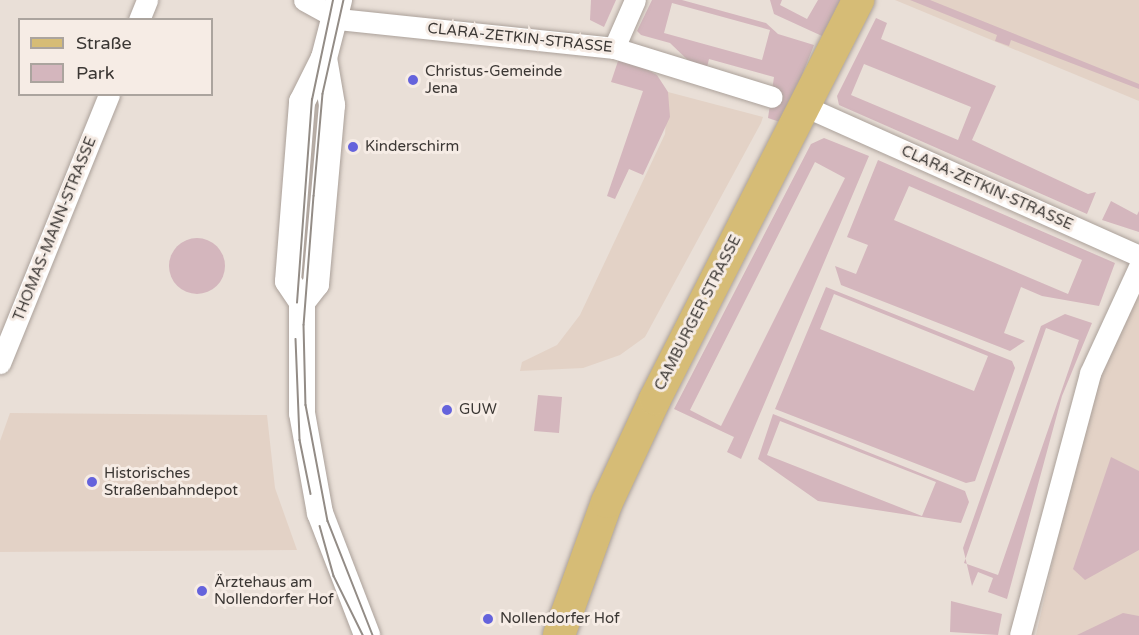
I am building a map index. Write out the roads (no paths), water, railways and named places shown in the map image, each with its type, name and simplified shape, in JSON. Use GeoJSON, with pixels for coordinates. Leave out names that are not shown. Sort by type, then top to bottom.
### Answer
{"type":"FeatureCollection","features":[{"type":"Feature","properties":{"kind":"main road","name":"CAMBURGER STRASSE"},"geometry":{"type":"LineString","coordinates":[[559,635],[611,493],[802,105],[858,0]]}},
{"type":"Feature","properties":{"kind":"street"},"geometry":{"type":"LineString","coordinates":[[140,18],[147,0]]}},
{"type":"Feature","properties":{"kind":"street"},"geometry":{"type":"LineString","coordinates":[[304,0],[336,9],[324,58],[302,102],[288,281],[302,302],[299,364],[308,458],[320,513],[367,635]]}},
{"type":"Feature","properties":{"kind":"street"},"geometry":{"type":"LineString","coordinates":[[614,48],[635,0]]}},
{"type":"Feature","properties":{"kind":"street","name":"CLARA-ZETKIN-STRASSE"},"geometry":{"type":"LineString","coordinates":[[336,9],[614,48],[772,97]]}},
{"type":"Feature","properties":{"kind":"street","name":"THOMAS-MANN-STRASSE"},"geometry":{"type":"LineString","coordinates":[[0,363],[108,96]]}},
{"type":"Feature","properties":{"kind":"street","name":"CLARA-ZETKIN-STRASSE"},"geometry":{"type":"LineString","coordinates":[[802,105],[1139,256]]}},
{"type":"Feature","properties":{"kind":"street"},"geometry":{"type":"LineString","coordinates":[[1020,635],[1090,373],[1139,267]]}},
{"type":"Feature","properties":{"kind":"tram line"},"geometry":{"type":"LineString","coordinates":[[297,303],[312,100],[333,0]]}},
{"type":"Feature","properties":{"kind":"tram line"},"geometry":{"type":"LineString","coordinates":[[344,0],[323,94],[304,325],[306,405],[328,521],[373,635]]}},
{"type":"Feature","properties":{"kind":"tram line"},"geometry":{"type":"LineString","coordinates":[[296,339],[300,440],[311,494]]}},
{"type":"Feature","properties":{"kind":"tram line"},"geometry":{"type":"LineString","coordinates":[[320,526],[334,576],[363,635]]}},
{"type":"Feature","properties":{"kind":"place","name":"Christus-Gemeinde Jena"},"geometry":{"type":"Point","coordinates":[413,80]}},
{"type":"Feature","properties":{"kind":"place","name":"Kinderschirm"},"geometry":{"type":"Point","coordinates":[353,147]}},
{"type":"Feature","properties":{"kind":"place","name":"GUW"},"geometry":{"type":"Point","coordinates":[447,410]}},
{"type":"Feature","properties":{"kind":"place","name":"Historisches Straßenbahndepot"},"geometry":{"type":"Point","coordinates":[92,482]}},
{"type":"Feature","properties":{"kind":"place","name":"Ärztehaus am Nollendorfer Hof"},"geometry":{"type":"Point","coordinates":[202,591]}},
{"type":"Feature","properties":{"kind":"place","name":"Nollendorfer Hof"},"geometry":{"type":"Point","coordinates":[488,619]}}]}
